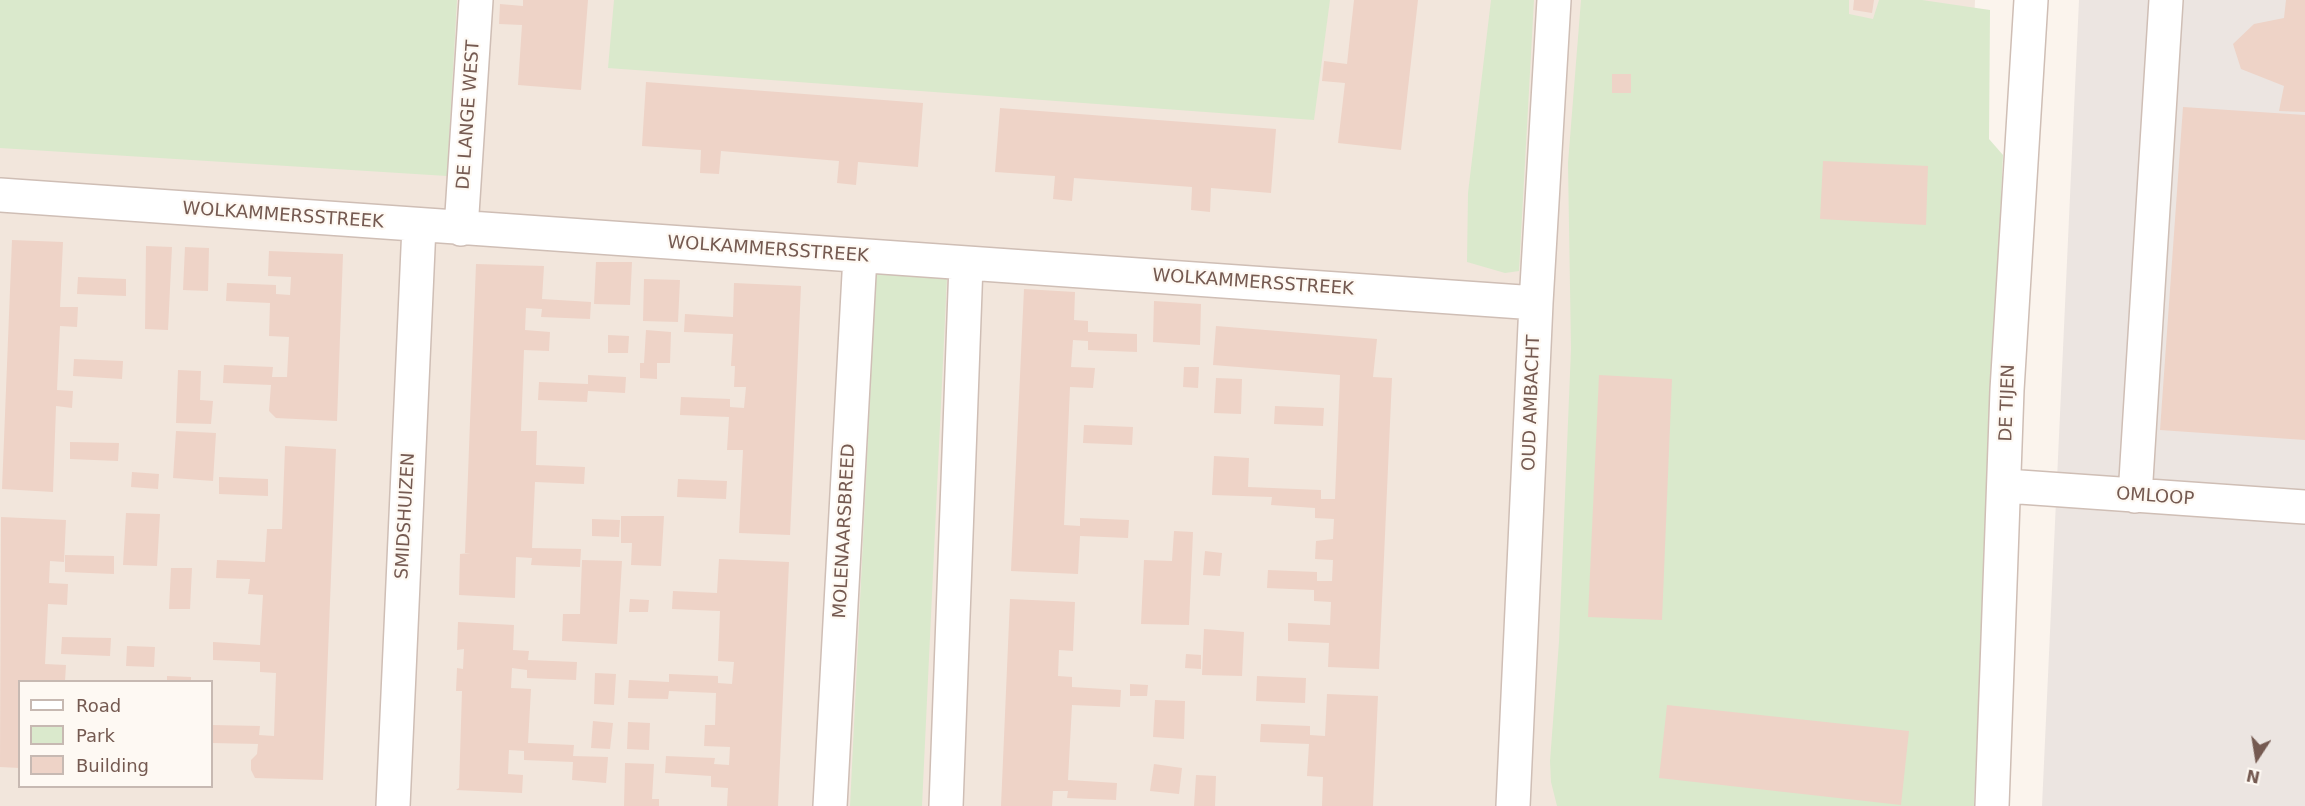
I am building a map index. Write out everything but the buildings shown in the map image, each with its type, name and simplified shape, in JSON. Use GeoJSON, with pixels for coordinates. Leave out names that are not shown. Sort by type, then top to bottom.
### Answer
{"type":"FeatureCollection","features":[{"type":"Feature","properties":{"kind":"street","name":"DE LANGE WEST"},"geometry":{"type":"LineString","coordinates":[[461,229],[476,0]]}},
{"type":"Feature","properties":{"kind":"street","name":"OUD AMBACHT"},"geometry":{"type":"LineString","coordinates":[[1513,806],[1536,303],[1554,0]]}},
{"type":"Feature","properties":{"kind":"street","name":"DE TIJEN"},"geometry":{"type":"LineString","coordinates":[[1992,806],[2006,486],[2008,379],[2031,0]]}},
{"type":"Feature","properties":{"kind":"street"},"geometry":{"type":"LineString","coordinates":[[2135,496],[2166,0]]}},
{"type":"Feature","properties":{"kind":"street","name":"WOLKAMMERSSTREEK"},"geometry":{"type":"LineString","coordinates":[[0,195],[1536,303]]}},
{"type":"Feature","properties":{"kind":"street","name":"SMIDSHUIZEN"},"geometry":{"type":"LineString","coordinates":[[393,806],[419,226]]}},
{"type":"Feature","properties":{"kind":"street","name":"MOLENAARSBREED"},"geometry":{"type":"LineString","coordinates":[[830,806],[860,256]]}},
{"type":"Feature","properties":{"kind":"street"},"geometry":{"type":"LineString","coordinates":[[946,806],[966,264]]}},
{"type":"Feature","properties":{"kind":"street","name":"OMLOOP"},"geometry":{"type":"LineString","coordinates":[[2006,486],[2305,507]]}},
{"type":"Feature","properties":{"kind":"shaded area"},"geometry":{"type":"Polygon","coordinates":[[[0,0],[1975,0],[1943,806],[0,806],[0,0]]]}},
{"type":"Feature","properties":{"kind":"shaded area"},"geometry":{"type":"Polygon","coordinates":[[[2079,0],[2305,0],[2305,806],[2042,806],[2079,0]]]}},
{"type":"Feature","properties":{"kind":"green space"},"geometry":{"type":"Polygon","coordinates":[[[0,0],[457,0],[447,176],[0,148],[0,0]]]}},
{"type":"Feature","properties":{"kind":"green space"},"geometry":{"type":"Polygon","coordinates":[[[614,0],[1330,0],[1314,120],[608,68],[614,0]]]}},
{"type":"Feature","properties":{"kind":"green space"},"geometry":{"type":"Polygon","coordinates":[[[1491,0],[1534,0],[1519,271],[1505,273],[1467,262],[1468,193],[1491,0]]]}},
{"type":"Feature","properties":{"kind":"green space"},"geometry":{"type":"Polygon","coordinates":[[[1581,0],[1849,0],[1849,14],[1873,19],[1879,0],[1922,0],[1990,10],[1989,139],[2003,155],[1974,806],[1557,806],[1551,782],[1550,761],[1559,642],[1571,349],[1568,163],[1581,0]]]}},
{"type":"Feature","properties":{"kind":"green space"},"geometry":{"type":"Polygon","coordinates":[[[894,269],[947,277],[922,806],[850,806],[876,274],[894,269]]]}}]}
